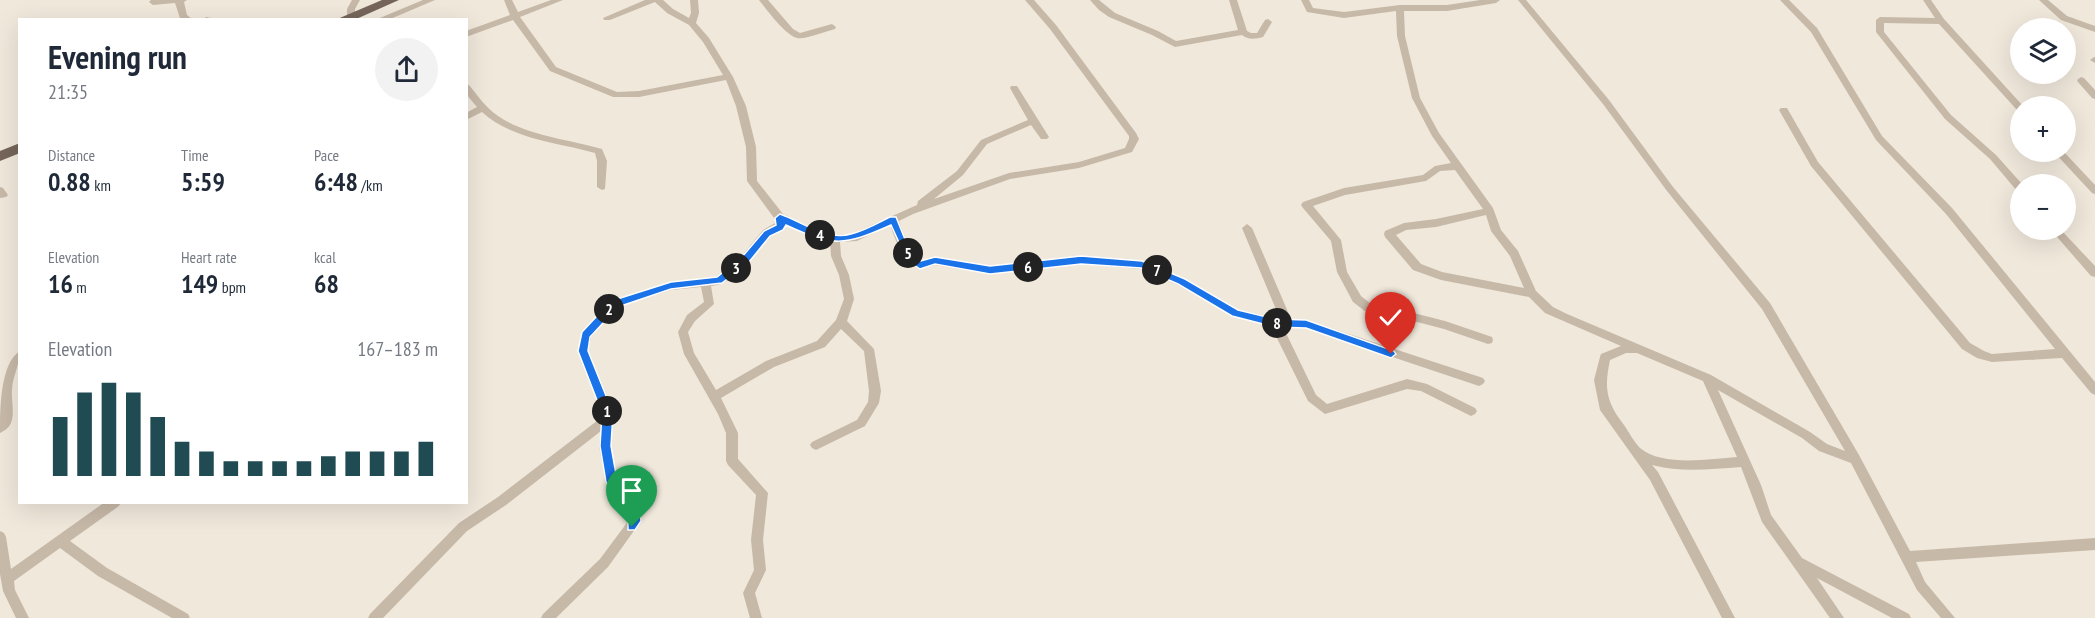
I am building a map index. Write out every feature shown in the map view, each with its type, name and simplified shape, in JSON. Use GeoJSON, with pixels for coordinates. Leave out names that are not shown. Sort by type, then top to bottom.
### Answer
{"type":"FeatureCollection","features":[{"type":"Feature","properties":{"kind":"main road"},"geometry":{"type":"LineString","coordinates":[[346,18],[393,0]]}},
{"type":"Feature","properties":{"kind":"main road"},"geometry":{"type":"LineString","coordinates":[[0,156],[18,149]]}},
{"type":"Feature","properties":{"kind":"street"},"geometry":{"type":"LineString","coordinates":[[153,2],[181,0],[183,16],[186,18]]}},
{"type":"Feature","properties":{"kind":"street"},"geometry":{"type":"LineString","coordinates":[[346,18],[357,0]]}},
{"type":"Feature","properties":{"kind":"street"},"geometry":{"type":"LineString","coordinates":[[384,18],[431,0]]}},
{"type":"Feature","properties":{"kind":"street"},"geometry":{"type":"LineString","coordinates":[[508,0],[515,15],[553,69],[616,95],[639,94],[729,77]]}},
{"type":"Feature","properties":{"kind":"street"},"geometry":{"type":"LineString","coordinates":[[468,33],[559,0]]}},
{"type":"Feature","properties":{"kind":"street"},"geometry":{"type":"LineString","coordinates":[[607,18],[653,0]]}},
{"type":"Feature","properties":{"kind":"street"},"geometry":{"type":"LineString","coordinates":[[548,618],[604,563],[635,521],[633,504],[612,482],[605,446],[608,413],[583,351],[585,335],[614,304],[648,291],[671,286],[706,284],[719,280],[736,268],[767,233],[779,228],[782,223],[752,181],[751,147],[741,106],[729,77],[706,40],[692,23],[670,11],[658,0]]}},
{"type":"Feature","properties":{"kind":"street"},"geometry":{"type":"LineString","coordinates":[[692,23],[695,13],[694,0]]}},
{"type":"Feature","properties":{"kind":"street"},"geometry":{"type":"LineString","coordinates":[[763,0],[790,31],[799,36],[832,27]]}},
{"type":"Feature","properties":{"kind":"street"},"geometry":{"type":"LineString","coordinates":[[780,218],[810,232],[836,239],[853,238],[893,219],[1009,176],[1079,165],[1129,150],[1134,139],[1133,135],[1053,27],[1029,0]]}},
{"type":"Feature","properties":{"kind":"street"},"geometry":{"type":"LineString","coordinates":[[1094,0],[1100,8],[1124,22],[1163,35],[1175,44],[1243,32]]}},
{"type":"Feature","properties":{"kind":"street"},"geometry":{"type":"LineString","coordinates":[[1233,0],[1243,32],[1249,36],[1260,35],[1268,22]]}},
{"type":"Feature","properties":{"kind":"street"},"geometry":{"type":"LineString","coordinates":[[1305,0],[1310,10],[1344,15],[1400,8],[1447,8],[1496,0]]}},
{"type":"Feature","properties":{"kind":"street"},"geometry":{"type":"LineString","coordinates":[[1522,0],[1606,102],[1670,189],[1766,306],[1855,459],[1921,586],[1949,618]]}},
{"type":"Feature","properties":{"kind":"street"},"geometry":{"type":"LineString","coordinates":[[1784,0],[1814,30],[1879,138],[1949,211],[2095,390]]}},
{"type":"Feature","properties":{"kind":"street"},"geometry":{"type":"LineString","coordinates":[[1927,0],[1941,21],[2010,97]]}},
{"type":"Feature","properties":{"kind":"street"},"geometry":{"type":"LineString","coordinates":[[2043,0],[2064,18],[2095,29]]}},
{"type":"Feature","properties":{"kind":"street"},"geometry":{"type":"LineString","coordinates":[[1400,8],[1401,36],[1416,98],[1435,134],[1490,211],[1496,231],[1523,270],[1532,294],[1550,310],[1563,317],[1707,378],[1806,435],[1835,455],[1855,459]]}},
{"type":"Feature","properties":{"kind":"street"},"geometry":{"type":"LineString","coordinates":[[1941,21],[1880,20],[1880,32],[1948,117],[1993,157],[2010,177]]}},
{"type":"Feature","properties":{"kind":"street"},"geometry":{"type":"LineString","coordinates":[[2081,80],[2095,96]]}},
{"type":"Feature","properties":{"kind":"street"},"geometry":{"type":"LineString","coordinates":[[1014,88],[1044,137]]}},
{"type":"Feature","properties":{"kind":"street"},"geometry":{"type":"LineString","coordinates":[[468,90],[482,109],[498,122],[530,135],[599,151],[602,161],[602,187]]}},
{"type":"Feature","properties":{"kind":"street"},"geometry":{"type":"LineString","coordinates":[[468,116],[482,109]]}},
{"type":"Feature","properties":{"kind":"street"},"geometry":{"type":"LineString","coordinates":[[1784,110],[1814,164],[1966,346],[1992,358],[2064,353]]}},
{"type":"Feature","properties":{"kind":"street"},"geometry":{"type":"LineString","coordinates":[[919,209],[921,204],[960,173],[984,142],[1033,122]]}},
{"type":"Feature","properties":{"kind":"street"},"geometry":{"type":"LineString","coordinates":[[2068,162],[2095,190]]}},
{"type":"Feature","properties":{"kind":"street"},"geometry":{"type":"LineString","coordinates":[[1458,166],[1438,168],[1426,178],[1344,192],[1306,205],[1336,240],[1342,272],[1357,299],[1374,312],[1398,313],[1445,325],[1488,340]]}},
{"type":"Feature","properties":{"kind":"street"},"geometry":{"type":"LineString","coordinates":[[1490,211],[1437,223],[1404,227],[1389,234],[1417,267],[1442,276],[1532,294]]}},
{"type":"Feature","properties":{"kind":"street"},"geometry":{"type":"LineString","coordinates":[[893,219],[902,245],[911,258],[920,265],[935,261],[990,270],[1081,260],[1142,265],[1182,282],[1236,313],[1281,323],[1306,324],[1479,381]]}},
{"type":"Feature","properties":{"kind":"street"},"geometry":{"type":"LineString","coordinates":[[1247,228],[1281,323],[1312,398],[1325,409],[1407,384],[1423,387],[1471,411]]}},
{"type":"Feature","properties":{"kind":"street"},"geometry":{"type":"LineString","coordinates":[[714,397],[770,364],[803,353],[821,344],[841,322],[849,299],[844,275],[836,256],[836,239]]}},
{"type":"Feature","properties":{"kind":"street"},"geometry":{"type":"LineString","coordinates":[[2065,240],[2095,273]]}},
{"type":"Feature","properties":{"kind":"street"},"geometry":{"type":"LineString","coordinates":[[706,284],[709,304],[691,318],[683,332],[689,354],[732,433],[732,461],[762,493],[757,540],[760,570],[749,593],[756,618]]}},
{"type":"Feature","properties":{"kind":"street"},"geometry":{"type":"LineString","coordinates":[[816,445],[861,423],[873,403],[875,391],[869,349],[841,322]]}},
{"type":"Feature","properties":{"kind":"street"},"geometry":{"type":"LineString","coordinates":[[1642,350],[1625,349],[1605,357],[1600,380],[1606,410],[1654,476],[1729,618]]}},
{"type":"Feature","properties":{"kind":"street"},"geometry":{"type":"LineString","coordinates":[[0,428],[6,422],[8,379],[13,360],[18,356]]}},
{"type":"Feature","properties":{"kind":"street"},"geometry":{"type":"LineString","coordinates":[[1707,378],[1766,518],[1776,535],[1799,562],[1838,618]]}},
{"type":"Feature","properties":{"kind":"street"},"geometry":{"type":"LineString","coordinates":[[374,618],[463,527],[502,501],[607,420]]}},
{"type":"Feature","properties":{"kind":"street"},"geometry":{"type":"LineString","coordinates":[[1636,451],[1645,457],[1672,464],[1744,462]]}},
{"type":"Feature","properties":{"kind":"street"},"geometry":{"type":"LineString","coordinates":[[7,579],[112,504]]}},
{"type":"Feature","properties":{"kind":"street"},"geometry":{"type":"LineString","coordinates":[[0,537],[1,561],[9,591],[23,618]]}},
{"type":"Feature","properties":{"kind":"street"},"geometry":{"type":"LineString","coordinates":[[60,541],[69,550],[184,618]]}},
{"type":"Feature","properties":{"kind":"street"},"geometry":{"type":"LineString","coordinates":[[1907,557],[2095,544]]}},
{"type":"Feature","properties":{"kind":"street"},"geometry":{"type":"LineString","coordinates":[[1,561],[17,564],[31,561]]}},
{"type":"Feature","properties":{"kind":"street"},"geometry":{"type":"LineString","coordinates":[[1799,562],[1905,618]]}},
{"type":"Feature","properties":{"kind":"route"},"geometry":{"type":"LineString","coordinates":[[632,527],[635,521],[633,504],[612,482],[605,446],[608,413],[583,351],[585,335],[614,304],[648,291],[671,286],[706,284],[719,280],[746,260],[767,233],[779,228],[782,223],[780,218],[810,232],[836,239],[853,238],[893,219],[902,245],[911,258],[920,265],[935,261],[990,270],[1081,260],[1106,260],[1142,265],[1161,271],[1236,313],[1275,323],[1306,324],[1391,354]]}}]}
